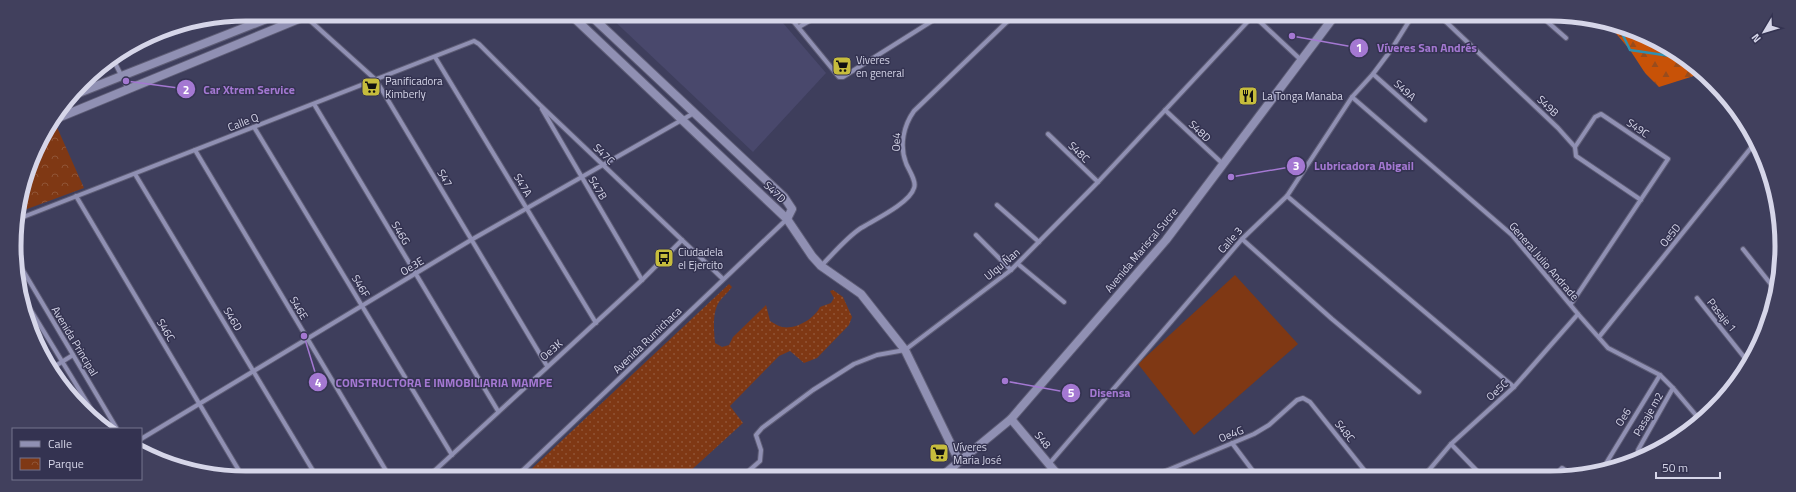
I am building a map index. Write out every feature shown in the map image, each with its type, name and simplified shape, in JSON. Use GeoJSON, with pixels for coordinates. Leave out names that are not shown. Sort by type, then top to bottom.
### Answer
{"type":"FeatureCollection","features":[{"type":"Feature","properties":{"kind":"street"},"geometry":{"type":"LineString","coordinates":[[83,91],[261,21]]}},
{"type":"Feature","properties":{"kind":"street"},"geometry":{"type":"LineString","coordinates":[[62,116],[293,21]]}},
{"type":"Feature","properties":{"kind":"street","name":"S47"},"geometry":{"type":"LineString","coordinates":[[314,21],[376,80],[547,366]]}},
{"type":"Feature","properties":{"kind":"street","name":"S47D"},"geometry":{"type":"LineString","coordinates":[[577,21],[787,219],[792,209],[784,197],[596,21]]}},
{"type":"Feature","properties":{"kind":"street"},"geometry":{"type":"LineString","coordinates":[[794,21],[839,77],[848,75],[932,21]]}},
{"type":"Feature","properties":{"kind":"street"},"geometry":{"type":"LineString","coordinates":[[799,27],[809,21]]}},
{"type":"Feature","properties":{"kind":"street","name":"Oe4"},"geometry":{"type":"LineString","coordinates":[[821,266],[860,228],[893,209],[915,188],[905,160],[904,130],[907,122],[914,110],[1007,21]]}},
{"type":"Feature","properties":{"kind":"street","name":"Ulqu Ñan"},"geometry":{"type":"LineString","coordinates":[[749,471],[760,461],[761,450],[756,435],[762,428],[813,390],[854,364],[877,355],[905,350],[1018,264],[1098,182],[1249,21]]}},
{"type":"Feature","properties":{"kind":"street"},"geometry":{"type":"LineString","coordinates":[[1257,21],[1301,60]]}},
{"type":"Feature","properties":{"kind":"street","name":"Avenida Mariscal Sucre"},"geometry":{"type":"LineString","coordinates":[[948,471],[1011,419],[1166,240],[1331,21]]}},
{"type":"Feature","properties":{"kind":"street","name":"Calle 3"},"geometry":{"type":"LineString","coordinates":[[1049,464],[1242,239],[1287,196],[1352,97],[1373,74],[1391,50],[1409,21]]}},
{"type":"Feature","properties":{"kind":"street","name":"S49B"},"geometry":{"type":"LineString","coordinates":[[1445,21],[1558,128],[1575,147],[1574,153],[1579,159],[1641,200]]}},
{"type":"Feature","properties":{"kind":"street"},"geometry":{"type":"LineString","coordinates":[[1546,21],[1566,38]]}},
{"type":"Feature","properties":{"kind":"street","name":"Calle Q"},"geometry":{"type":"LineString","coordinates":[[23,217],[474,41]]}},
{"type":"Feature","properties":{"kind":"street","name":"S47C"},"geometry":{"type":"LineString","coordinates":[[474,41],[479,44],[540,105],[723,279]]}},
{"type":"Feature","properties":{"kind":"street","name":"S47A"},"geometry":{"type":"LineString","coordinates":[[435,57],[596,323]]}},
{"type":"Feature","properties":{"kind":"street"},"geometry":{"type":"LineString","coordinates":[[115,63],[128,89]]}},
{"type":"Feature","properties":{"kind":"street","name":"S49A"},"geometry":{"type":"LineString","coordinates":[[1373,74],[1425,120]]}},
{"type":"Feature","properties":{"kind":"street","name":"General Julio Andrade"},"geometry":{"type":"LineString","coordinates":[[1352,97],[1512,235],[1610,350],[1660,375],[1674,388],[1697,416]]}},
{"type":"Feature","properties":{"kind":"street","name":"S46G"},"geometry":{"type":"LineString","coordinates":[[314,104],[498,412]]}},
{"type":"Feature","properties":{"kind":"street","name":"S47B"},"geometry":{"type":"LineString","coordinates":[[540,105],[642,280]]}},
{"type":"Feature","properties":{"kind":"street","name":"S48D"},"geometry":{"type":"LineString","coordinates":[[1165,110],[1224,164]]}},
{"type":"Feature","properties":{"kind":"street","name":"Oe3E"},"geometry":{"type":"LineString","coordinates":[[142,438],[471,240],[694,112]]}},
{"type":"Feature","properties":{"kind":"street","name":"S49C"},"geometry":{"type":"LineString","coordinates":[[1575,147],[1597,114],[1601,114],[1668,159],[1641,200]]}},
{"type":"Feature","properties":{"kind":"street","name":"S46F"},"geometry":{"type":"LineString","coordinates":[[254,127],[452,455]]}},
{"type":"Feature","properties":{"kind":"street","name":"S48C"},"geometry":{"type":"LineString","coordinates":[[1048,134],[1098,182]]}},
{"type":"Feature","properties":{"kind":"street","name":"Oe5D"},"geometry":{"type":"LineString","coordinates":[[1599,337],[1752,146]]}},
{"type":"Feature","properties":{"kind":"street","name":"S46E"},"geometry":{"type":"LineString","coordinates":[[195,150],[386,471]]}},
{"type":"Feature","properties":{"kind":"street","name":"S46D"},"geometry":{"type":"LineString","coordinates":[[135,174],[314,471]]}},
{"type":"Feature","properties":{"kind":"street","name":"S46C"},"geometry":{"type":"LineString","coordinates":[[76,196],[239,471]]}},
{"type":"Feature","properties":{"kind":"street"},"geometry":{"type":"LineString","coordinates":[[1287,196],[1514,387]]}},
{"type":"Feature","properties":{"kind":"street"},"geometry":{"type":"LineString","coordinates":[[1571,304],[1641,200]]}},
{"type":"Feature","properties":{"kind":"street"},"geometry":{"type":"LineString","coordinates":[[997,205],[1039,242]]}},
{"type":"Feature","properties":{"kind":"street"},"geometry":{"type":"LineString","coordinates":[[787,219],[812,256],[821,266],[861,294],[905,350],[959,461]]}},
{"type":"Feature","properties":{"kind":"street","name":"Avenida Rumichaca"},"geometry":{"type":"LineString","coordinates":[[522,471],[787,219]]}},
{"type":"Feature","properties":{"kind":"street"},"geometry":{"type":"LineString","coordinates":[[976,235],[1011,270]]}},
{"type":"Feature","properties":{"kind":"street"},"geometry":{"type":"LineString","coordinates":[[1242,239],[1332,319],[1419,392]]}},
{"type":"Feature","properties":{"kind":"street","name":"Oe3K"},"geometry":{"type":"LineString","coordinates":[[434,471],[547,366],[596,323],[682,240]]}},
{"type":"Feature","properties":{"kind":"street"},"geometry":{"type":"LineString","coordinates":[[1744,249],[1772,285]]}},
{"type":"Feature","properties":{"kind":"street"},"geometry":{"type":"LineString","coordinates":[[1018,264],[1064,302]]}},
{"type":"Feature","properties":{"kind":"street","name":"Avenida Principal"},"geometry":{"type":"LineString","coordinates":[[22,269],[117,428]]}},
{"type":"Feature","properties":{"kind":"street","name":"Pasaje 1"},"geometry":{"type":"LineString","coordinates":[[1697,298],[1745,358]]}},
{"type":"Feature","properties":{"kind":"street","name":"Avenida Principal"},"geometry":{"type":"LineString","coordinates":[[31,309],[91,409]]}},
{"type":"Feature","properties":{"kind":"street","name":"Oe5C"},"geometry":{"type":"LineString","coordinates":[[1428,471],[1451,444],[1514,387],[1578,314]]}},
{"type":"Feature","properties":{"kind":"street"},"geometry":{"type":"LineString","coordinates":[[56,366],[73,355]]}},
{"type":"Feature","properties":{"kind":"street","name":"Oe6"},"geometry":{"type":"LineString","coordinates":[[1606,464],[1660,375]]}},
{"type":"Feature","properties":{"kind":"street","name":"Pasaje m2"},"geometry":{"type":"LineString","coordinates":[[1638,450],[1674,388]]}},
{"type":"Feature","properties":{"kind":"street","name":"S48C"},"geometry":{"type":"LineString","coordinates":[[1306,398],[1365,471]]}},
{"type":"Feature","properties":{"kind":"street","name":"Oe4G"},"geometry":{"type":"LineString","coordinates":[[1166,471],[1259,431],[1269,425],[1298,400],[1306,398]]}},
{"type":"Feature","properties":{"kind":"street","name":"S48"},"geometry":{"type":"LineString","coordinates":[[1011,419],[1055,471]]}},
{"type":"Feature","properties":{"kind":"street"},"geometry":{"type":"LineString","coordinates":[[1232,443],[1252,471]]}},
{"type":"Feature","properties":{"kind":"street"},"geometry":{"type":"LineString","coordinates":[[1451,444],[1477,471]]}},
{"type":"Feature","properties":{"kind":"shaded area"},"geometry":{"type":"Polygon","coordinates":[[[614,21],[781,21],[826,73],[753,152],[614,21]]]}},
{"type":"Feature","properties":{"kind":"green space"},"geometry":{"type":"Polygon","coordinates":[[[1614,31],[1650,44],[1660,50],[1663,55],[1670,56],[1687,67],[1696,75],[1659,87],[1645,73],[1630,50],[1614,31]]]}},
{"type":"Feature","properties":{"kind":"green space"},"geometry":{"type":"Polygon","coordinates":[[[56,125],[84,188],[24,210],[38,160],[56,125]]]}},
{"type":"Feature","properties":{"kind":"green space"},"geometry":{"type":"Polygon","coordinates":[[[1235,275],[1298,344],[1194,435],[1138,364],[1235,275]]]}},
{"type":"Feature","properties":{"kind":"green space"},"geometry":{"type":"Polygon","coordinates":[[[729,284],[732,287],[719,302],[714,317],[715,343],[722,347],[729,345],[733,337],[766,305],[770,321],[782,327],[793,327],[809,319],[818,311],[820,307],[831,303],[834,298],[830,291],[833,290],[843,297],[852,317],[849,325],[817,358],[804,363],[790,351],[779,356],[730,406],[743,423],[690,471],[529,471],[729,284]]]}},
{"type":"Feature","properties":{"kind":"waterway"},"geometry":{"type":"LineString","coordinates":[[1622,33],[1630,50],[1670,56]]}},
{"type":"Feature","properties":{"kind":"place","name":"Víveres San Andrés"},"geometry":{"type":"Point","coordinates":[1292,36]}},
{"type":"Feature","properties":{"kind":"place","name":"Viveres en general"},"geometry":{"type":"Point","coordinates":[842,66]}},
{"type":"Feature","properties":{"kind":"place","name":"Car Xtrem Service"},"geometry":{"type":"Point","coordinates":[126,81]}},
{"type":"Feature","properties":{"kind":"place","name":"Panificadora Kimberly"},"geometry":{"type":"Point","coordinates":[371,87]}},
{"type":"Feature","properties":{"kind":"place","name":"La Tonga Manaba"},"geometry":{"type":"Point","coordinates":[1248,96]}},
{"type":"Feature","properties":{"kind":"place","name":"Lubricadora Abigail"},"geometry":{"type":"Point","coordinates":[1231,177]}},
{"type":"Feature","properties":{"kind":"place","name":"Ciudadela el Ejercito"},"geometry":{"type":"Point","coordinates":[664,258]}},
{"type":"Feature","properties":{"kind":"place","name":"CONSTRUCTORA E INMOBILIARIA MAMPE"},"geometry":{"type":"Point","coordinates":[304,336]}},
{"type":"Feature","properties":{"kind":"place","name":"Disensa"},"geometry":{"type":"Point","coordinates":[1005,381]}},
{"type":"Feature","properties":{"kind":"place","name":"Víveres Maria José"},"geometry":{"type":"Point","coordinates":[939,453]}}]}
